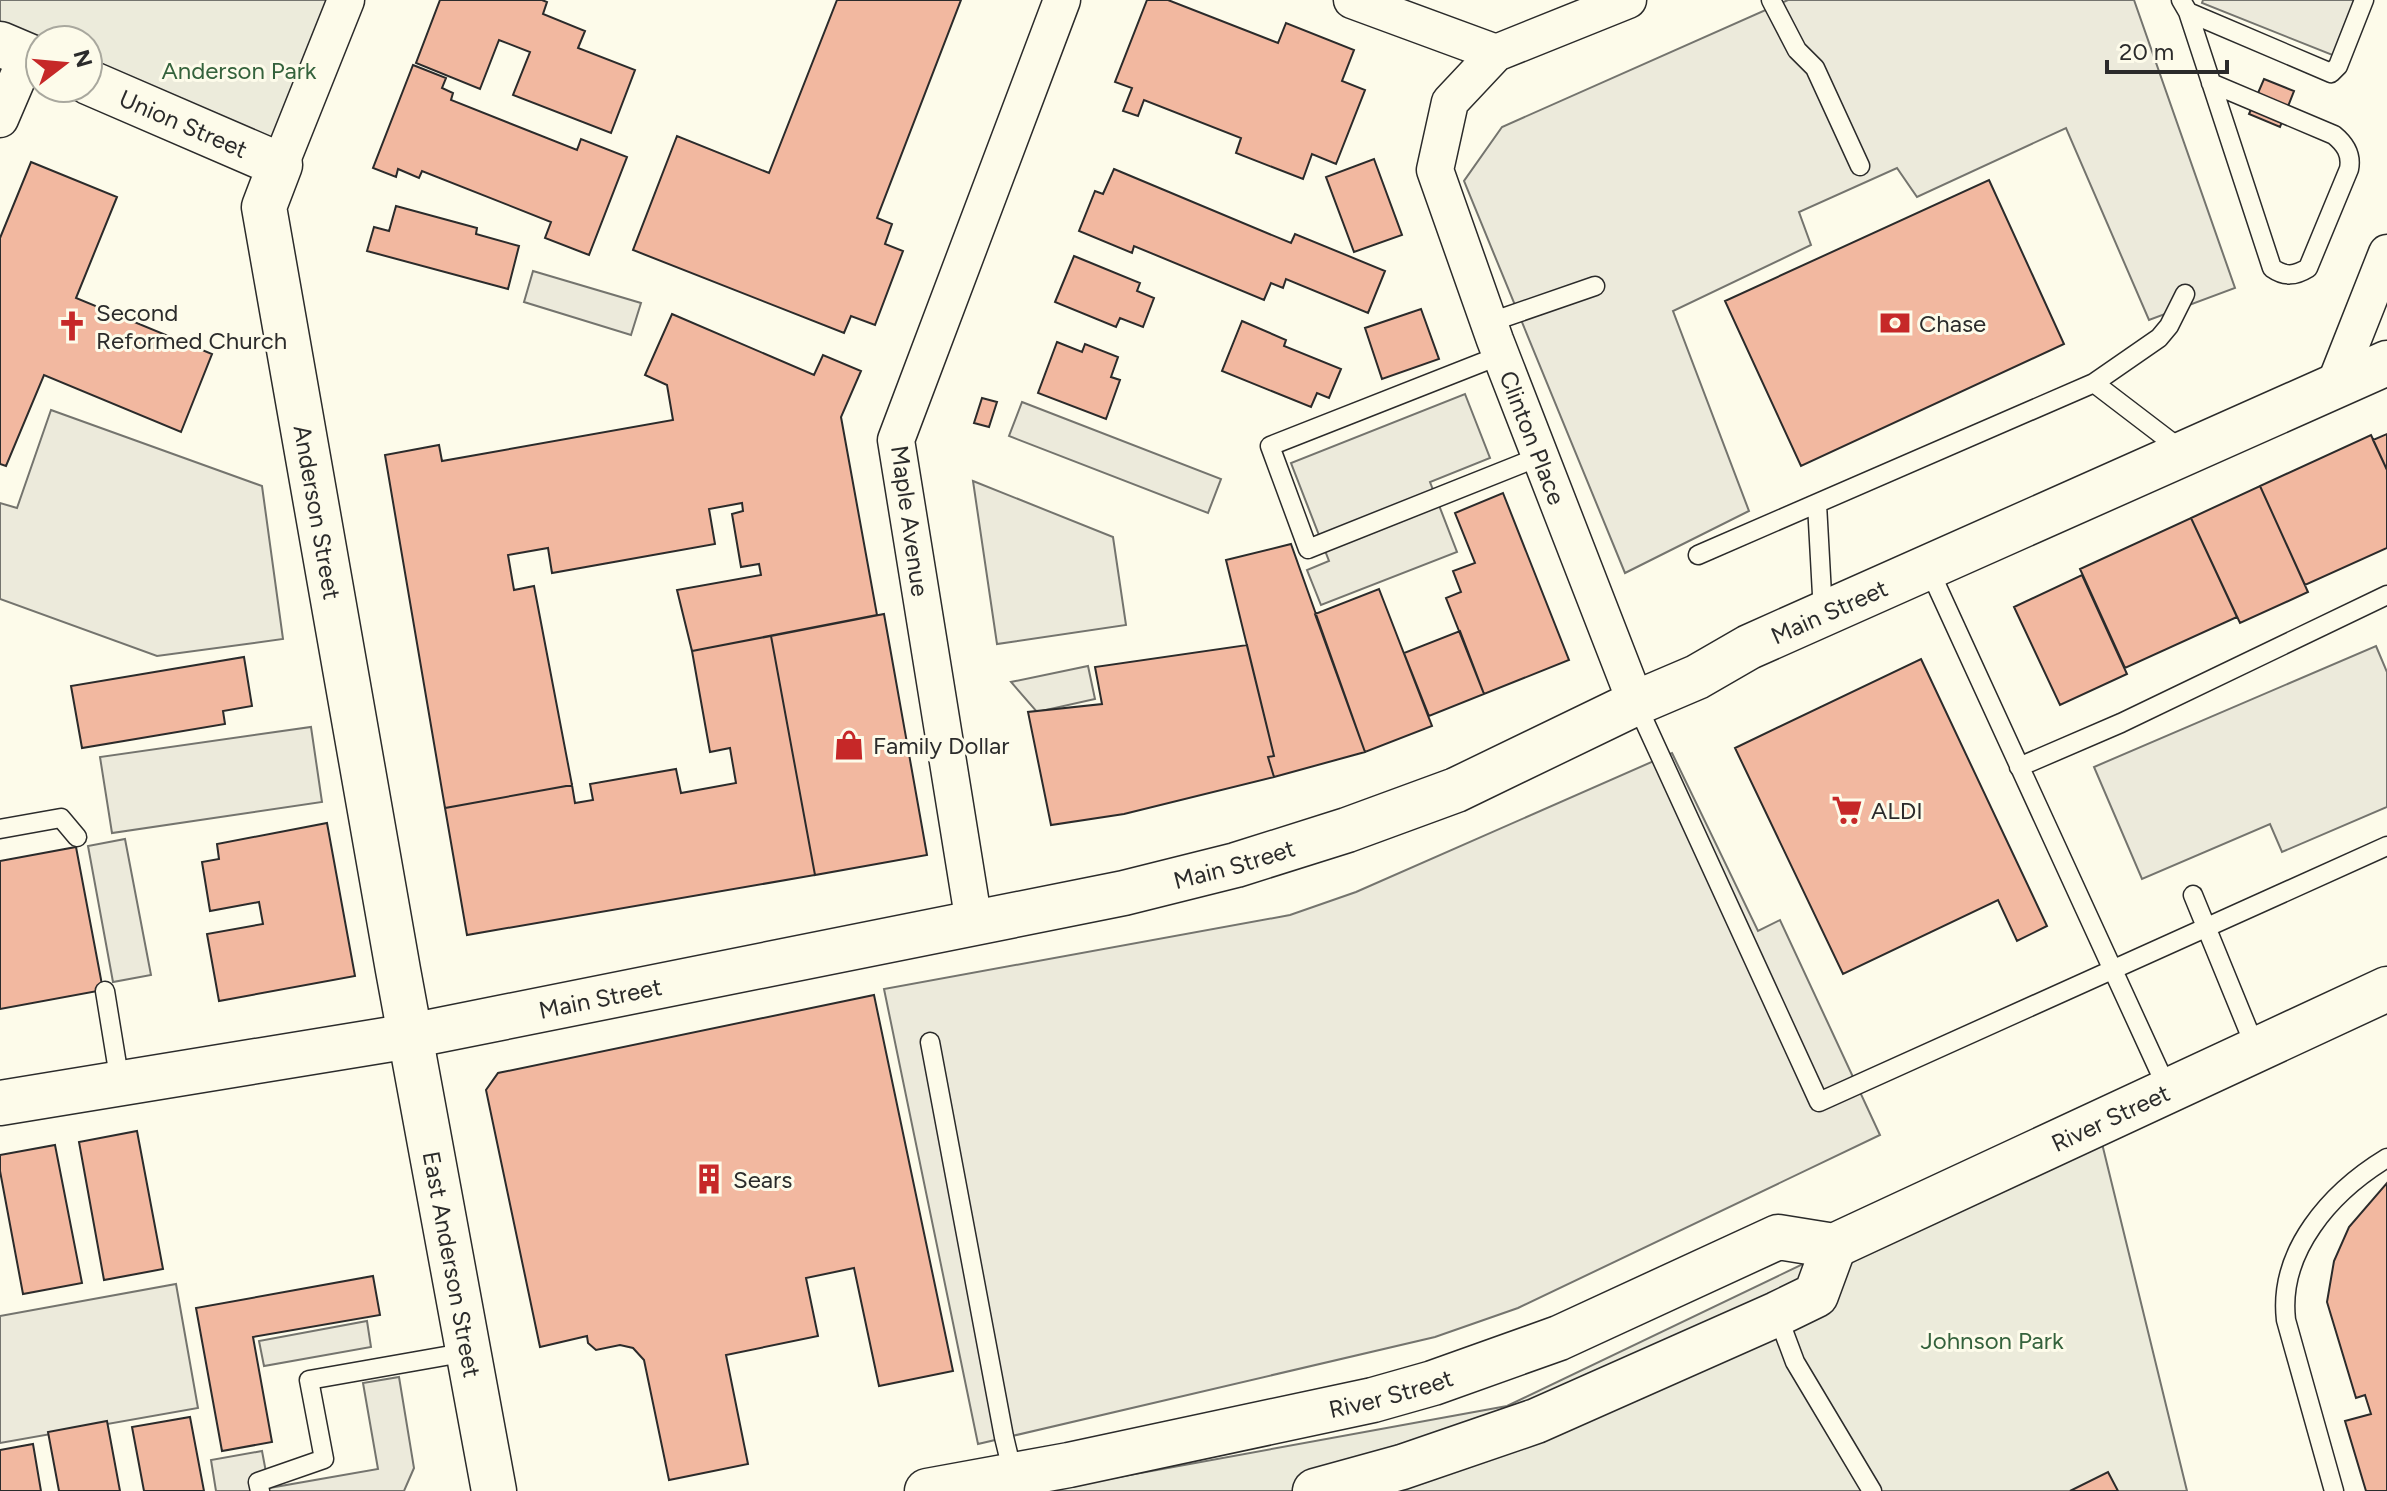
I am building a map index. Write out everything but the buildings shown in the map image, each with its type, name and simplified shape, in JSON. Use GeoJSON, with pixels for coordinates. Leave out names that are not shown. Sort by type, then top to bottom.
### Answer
{"type":"FeatureCollection","features":[{"type":"Feature","properties":{"kind":"main road","name":"Union Street"},"geometry":{"type":"LineString","coordinates":[[104,89],[280,165]]}},
{"type":"Feature","properties":{"kind":"main road","name":"Anderson Street"},"geometry":{"type":"LineString","coordinates":[[280,165],[264,207],[410,1036]]}},
{"type":"Feature","properties":{"kind":"main road","name":"Main Street"},"geometry":{"type":"LineString","coordinates":[[0,1103],[410,1036],[1124,893],[1236,865],[1347,830],[1456,790],[1697,677],[1749,647],[2387,363]]}},
{"type":"Feature","properties":{"kind":"main road","name":"River Street"},"geometry":{"type":"LineString","coordinates":[[927,1491],[1069,1465],[1373,1400],[1463,1373],[1559,1338],[1778,1237],[1834,1246],[2387,989]]}},
{"type":"Feature","properties":{"kind":"main road","name":"East Anderson Street"},"geometry":{"type":"LineString","coordinates":[[410,1036],[494,1491]]}},
{"type":"Feature","properties":{"kind":"main road"},"geometry":{"type":"LineString","coordinates":[[1315,1491],[1402,1467],[1536,1421],[1777,1314],[1816,1295],[1834,1246]]}},
{"type":"Feature","properties":{"kind":"street","name":"Anderson Street"},"geometry":{"type":"LineString","coordinates":[[280,165],[346,0]]}},
{"type":"Feature","properties":{"kind":"street","name":"Maple Avenue"},"geometry":{"type":"LineString","coordinates":[[974,923],[896,440],[1062,0]]}},
{"type":"Feature","properties":{"kind":"street"},"geometry":{"type":"LineString","coordinates":[[1352,0],[1496,53],[1628,0]]}},
{"type":"Feature","properties":{"kind":"street","name":"Clinton Place"},"geometry":{"type":"LineString","coordinates":[[1496,53],[1450,102],[1435,170],[1495,339],[1636,703]]}},
{"type":"Feature","properties":{"kind":"street"},"geometry":{"type":"LineString","coordinates":[[0,119],[22,54]]}},
{"type":"Feature","properties":{"kind":"street"},"geometry":{"type":"LineString","coordinates":[[2334,387],[2387,253]]}},
{"type":"Feature","properties":{"kind":"lane"},"geometry":{"type":"LineString","coordinates":[[1771,0],[1797,50],[1815,68],[1860,166]]}},
{"type":"Feature","properties":{"kind":"lane"},"geometry":{"type":"LineString","coordinates":[[2185,6],[2331,73],[2338,66],[2364,0]]}},
{"type":"Feature","properties":{"kind":"lane"},"geometry":{"type":"LineString","coordinates":[[2185,6],[2272,268],[2287,275],[2300,273],[2308,268],[2349,169],[2348,152],[2334,135],[2211,83]]}},
{"type":"Feature","properties":{"kind":"lane"},"geometry":{"type":"LineString","coordinates":[[1541,456],[1308,549],[1270,446],[1495,339],[1595,286]]}},
{"type":"Feature","properties":{"kind":"lane"},"geometry":{"type":"LineString","coordinates":[[1698,555],[2094,383],[2159,338],[2169,326],[2185,294]]}},
{"type":"Feature","properties":{"kind":"lane"},"geometry":{"type":"LineString","coordinates":[[2094,383],[2185,453]]}},
{"type":"Feature","properties":{"kind":"lane"},"geometry":{"type":"LineString","coordinates":[[1817,504],[1823,614]]}},
{"type":"Feature","properties":{"kind":"lane"},"geometry":{"type":"LineString","coordinates":[[1928,567],[2168,1090]]}},
{"type":"Feature","properties":{"kind":"lane"},"geometry":{"type":"LineString","coordinates":[[2019,767],[2121,723],[2387,595]]}},
{"type":"Feature","properties":{"kind":"lane"},"geometry":{"type":"LineString","coordinates":[[1636,703],[1819,1102],[2387,846]]}},
{"type":"Feature","properties":{"kind":"lane"},"geometry":{"type":"LineString","coordinates":[[0,829],[61,818],[77,837]]}},
{"type":"Feature","properties":{"kind":"lane"},"geometry":{"type":"LineString","coordinates":[[2193,895],[2256,1049]]}},
{"type":"Feature","properties":{"kind":"lane"},"geometry":{"type":"LineString","coordinates":[[105,991],[120,1083]]}},
{"type":"Feature","properties":{"kind":"lane"},"geometry":{"type":"LineString","coordinates":[[930,1042],[1013,1474]]}},
{"type":"Feature","properties":{"kind":"lane"},"geometry":{"type":"LineString","coordinates":[[2334,1491],[2286,1320],[2284,1300],[2288,1276],[2311,1228],[2330,1203],[2352,1182],[2387,1158]]}},
{"type":"Feature","properties":{"kind":"lane"},"geometry":{"type":"LineString","coordinates":[[1777,1314],[1795,1362],[1872,1491]]}},
{"type":"Feature","properties":{"kind":"lane"},"geometry":{"type":"LineString","coordinates":[[260,1491],[258,1482],[324,1459],[309,1380],[468,1352]]}},
{"type":"Feature","properties":{"kind":"green space","name":"Anderson Park"},"geometry":{"type":"Polygon","coordinates":[[[0,0],[346,0],[280,165],[104,89],[104,24],[24,24],[24,42],[0,44],[0,0]]]}},
{"type":"Feature","properties":{"kind":"green space","name":"Johnson Park"},"geometry":{"type":"Polygon","coordinates":[[[2097,1123],[2187,1491],[1042,1491],[1507,1406],[2097,1123]]]}},
{"type":"Feature","properties":{"kind":"shaded area"},"geometry":{"type":"Polygon","coordinates":[[[1788,0],[2134,0],[2235,288],[2149,320],[2066,128],[1917,197],[1897,168],[1799,212],[1811,245],[1673,311],[1749,511],[1625,573],[1464,181],[1502,127],[1788,0]]]}},
{"type":"Feature","properties":{"kind":"shaded area"},"geometry":{"type":"Polygon","coordinates":[[[2203,0],[2368,0],[2345,60],[2202,3],[2203,0]]]}},
{"type":"Feature","properties":{"kind":"shaded area"},"geometry":{"type":"Polygon","coordinates":[[[533,271],[641,303],[631,335],[524,302],[533,271]]]}},
{"type":"Feature","properties":{"kind":"shaded area"},"geometry":{"type":"Polygon","coordinates":[[[1465,394],[1490,458],[1430,482],[1457,552],[1321,605],[1307,570],[1329,561],[1291,463],[1465,394]]]}},
{"type":"Feature","properties":{"kind":"shaded area"},"geometry":{"type":"Polygon","coordinates":[[[1022,402],[1221,479],[1208,513],[1009,436],[1022,402]]]}},
{"type":"Feature","properties":{"kind":"shaded area"},"geometry":{"type":"Polygon","coordinates":[[[51,410],[262,486],[283,639],[157,656],[0,599],[0,503],[17,508],[51,410]]]}},
{"type":"Feature","properties":{"kind":"shaded area"},"geometry":{"type":"Polygon","coordinates":[[[973,481],[1113,537],[1126,625],[997,644],[973,481]]]}},
{"type":"Feature","properties":{"kind":"shaded area"},"geometry":{"type":"Polygon","coordinates":[[[2376,646],[2387,672],[2387,807],[2282,852],[2270,824],[2142,879],[2094,767],[2376,646]]]}},
{"type":"Feature","properties":{"kind":"shaded area"},"geometry":{"type":"Polygon","coordinates":[[[1088,666],[1095,699],[1037,712],[1011,682],[1088,666]]]}},
{"type":"Feature","properties":{"kind":"shaded area"},"geometry":{"type":"Polygon","coordinates":[[[311,727],[322,802],[112,833],[100,757],[311,727]]]}},
{"type":"Feature","properties":{"kind":"shaded area"},"geometry":{"type":"Polygon","coordinates":[[[1672,753],[1758,931],[1780,920],[1880,1135],[1518,1308],[1435,1337],[978,1444],[884,989],[1290,915],[1356,892],[1672,753]]]}},
{"type":"Feature","properties":{"kind":"shaded area"},"geometry":{"type":"Polygon","coordinates":[[[125,839],[151,975],[113,982],[88,846],[125,839]]]}},
{"type":"Feature","properties":{"kind":"shaded area"},"geometry":{"type":"Polygon","coordinates":[[[176,1284],[198,1408],[0,1443],[0,1316],[176,1284]]]}},
{"type":"Feature","properties":{"kind":"shaded area"},"geometry":{"type":"Polygon","coordinates":[[[367,1321],[371,1347],[264,1366],[259,1341],[367,1321]]]}},
{"type":"Feature","properties":{"kind":"shaded area"},"geometry":{"type":"Polygon","coordinates":[[[399,1377],[414,1468],[404,1491],[216,1491],[211,1460],[262,1451],[269,1488],[378,1469],[363,1383],[399,1377]]]}},
{"type":"Feature","properties":{"kind":"place","name":"Chase"},"geometry":{"type":"Point","coordinates":[1895,323]}},
{"type":"Feature","properties":{"kind":"place","name":"Second Reformed Church"},"geometry":{"type":"Point","coordinates":[72,326]}},
{"type":"Feature","properties":{"kind":"place","name":"Family Dollar"},"geometry":{"type":"Point","coordinates":[849,745]}},
{"type":"Feature","properties":{"kind":"place","name":"ALDI"},"geometry":{"type":"Point","coordinates":[1847,810]}},
{"type":"Feature","properties":{"kind":"place","name":"Sears"},"geometry":{"type":"Point","coordinates":[709,1179]}}]}
